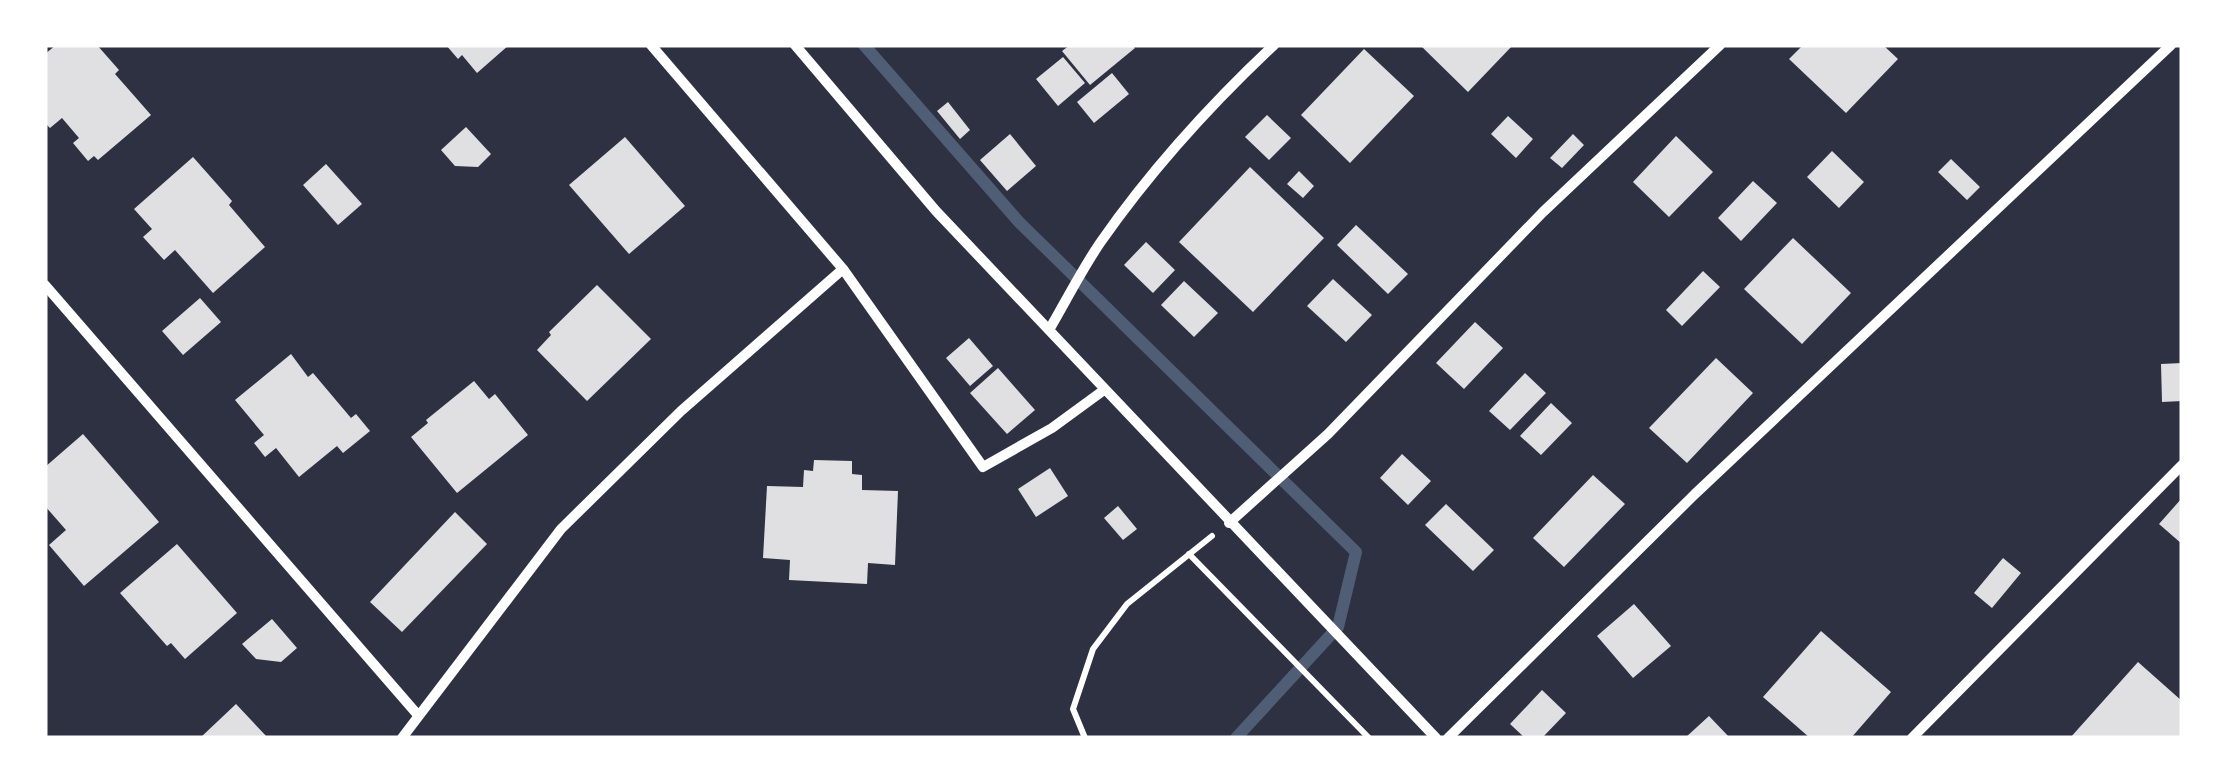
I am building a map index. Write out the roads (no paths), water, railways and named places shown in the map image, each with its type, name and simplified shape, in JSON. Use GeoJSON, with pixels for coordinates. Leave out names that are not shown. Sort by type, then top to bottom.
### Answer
{"type":"FeatureCollection","features":[{"type":"Feature","properties":{"kind":"street"},"geometry":{"type":"LineString","coordinates":[[651,45],[843,268],[983,466],[1052,428],[1104,390]]}},
{"type":"Feature","properties":{"kind":"street"},"geometry":{"type":"LineString","coordinates":[[794,45],[936,211],[1436,738]]}},
{"type":"Feature","properties":{"kind":"street"},"geometry":{"type":"LineString","coordinates":[[1048,330],[1098,246],[1148,178],[1214,102],[1274,45]]}},
{"type":"Feature","properties":{"kind":"street"},"geometry":{"type":"LineString","coordinates":[[1229,523],[1328,434],[1543,212],[1720,45]]}},
{"type":"Feature","properties":{"kind":"street"},"geometry":{"type":"LineString","coordinates":[[1448,738],[1696,494],[2171,45]]}},
{"type":"Feature","properties":{"kind":"street"},"geometry":{"type":"LineString","coordinates":[[402,738],[561,529],[681,411],[843,268]]}},
{"type":"Feature","properties":{"kind":"street"},"geometry":{"type":"LineString","coordinates":[[45,285],[417,714]]}},
{"type":"Feature","properties":{"kind":"street"},"geometry":{"type":"LineString","coordinates":[[1912,738],[2182,465]]}},
{"type":"Feature","properties":{"kind":"waterway"},"geometry":{"type":"LineString","coordinates":[[864,45],[1019,222],[1356,552],[1338,627],[1236,738]]}}]}
